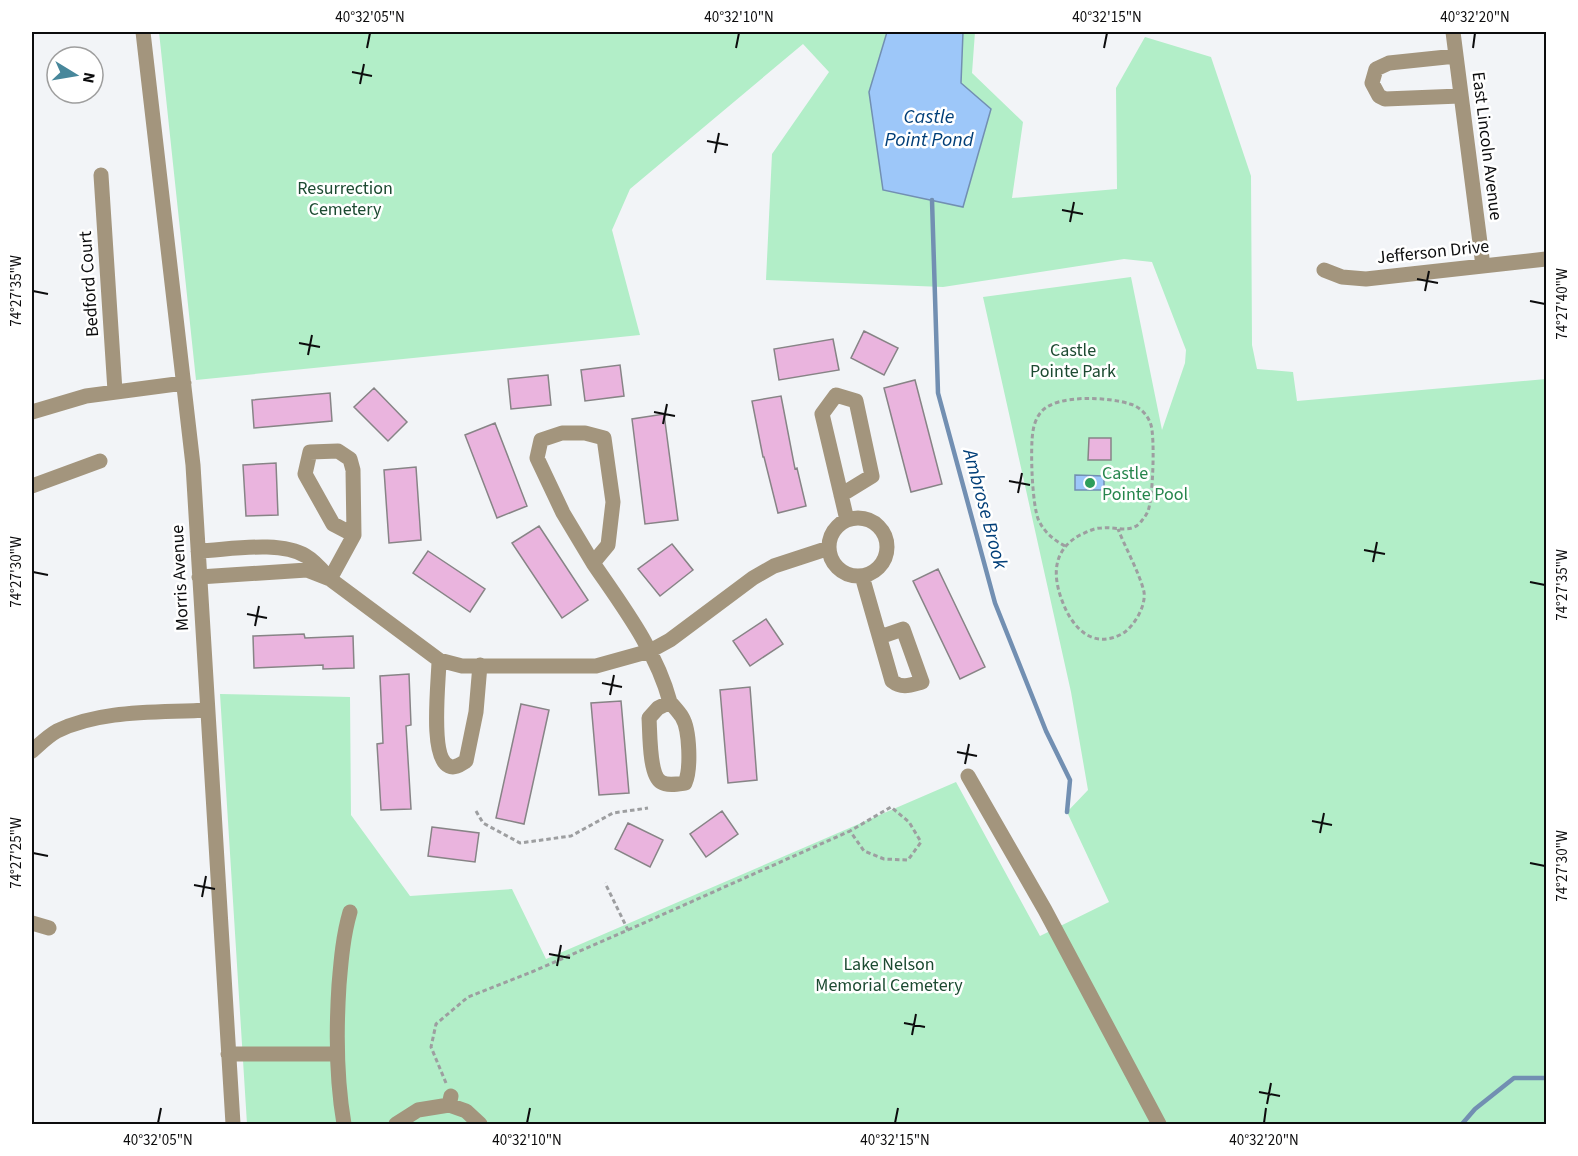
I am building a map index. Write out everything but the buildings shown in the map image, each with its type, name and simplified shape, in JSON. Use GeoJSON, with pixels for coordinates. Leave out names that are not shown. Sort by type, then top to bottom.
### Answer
{"type":"FeatureCollection","features":[{"type":"Feature","properties":{"kind":"street","name":"Morris Avenue"},"geometry":{"type":"LineString","coordinates":[[144,32],[193,465],[233,1125]]}},
{"type":"Feature","properties":{"kind":"street","name":"East Lincoln Avenue"},"geometry":{"type":"LineString","coordinates":[[1453,32],[1483,266]]}},
{"type":"Feature","properties":{"kind":"street"},"geometry":{"type":"LineString","coordinates":[[1456,56],[1381,65],[1376,69],[1372,83],[1379,96],[1385,99],[1460,96]]}},
{"type":"Feature","properties":{"kind":"street","name":"Bedford Court"},"geometry":{"type":"LineString","coordinates":[[101,175],[115,391]]}},
{"type":"Feature","properties":{"kind":"street","name":"Jefferson Drive"},"geometry":{"type":"LineString","coordinates":[[1324,270],[1342,277],[1366,279],[1546,259]]}},
{"type":"Feature","properties":{"kind":"street"},"geometry":{"type":"LineString","coordinates":[[32,412],[86,396],[184,383]]}},
{"type":"Feature","properties":{"kind":"street"},"geometry":{"type":"LineString","coordinates":[[841,495],[872,476],[856,401],[836,395],[822,414],[841,495],[847,520]]}},
{"type":"Feature","properties":{"kind":"street"},"geometry":{"type":"LineString","coordinates":[[593,563],[608,545],[613,502],[604,438],[585,433],[562,433],[542,440],[537,458],[563,513],[593,563],[640,631],[665,685],[670,702],[683,719],[689,773],[685,783],[672,785],[661,783],[656,776],[651,756],[649,717],[658,708],[670,702]]}},
{"type":"Feature","properties":{"kind":"street"},"geometry":{"type":"LineString","coordinates":[[330,579],[354,535],[353,470],[350,459],[338,451],[310,452],[305,474],[333,524],[354,535]]}},
{"type":"Feature","properties":{"kind":"street"},"geometry":{"type":"LineString","coordinates":[[32,486],[100,461]]}},
{"type":"Feature","properties":{"kind":"street"},"geometry":{"type":"LineString","coordinates":[[866,519],[882,531],[888,549],[885,559],[872,574],[852,576],[836,566],[831,557],[829,548],[834,531],[847,520],[866,519]]}},
{"type":"Feature","properties":{"kind":"street"},"geometry":{"type":"LineString","coordinates":[[198,551],[265,548],[294,550],[309,556],[330,579],[440,660],[462,666],[596,666],[650,651],[670,640],[753,578],[774,566],[829,548]]}},
{"type":"Feature","properties":{"kind":"street"},"geometry":{"type":"LineString","coordinates":[[199,577],[307,570],[330,579]]}},
{"type":"Feature","properties":{"kind":"street"},"geometry":{"type":"LineString","coordinates":[[862,576],[880,637]]}},
{"type":"Feature","properties":{"kind":"street"},"geometry":{"type":"LineString","coordinates":[[440,660],[436,725],[441,759],[448,766],[454,767],[466,761],[472,742],[480,665]]}},
{"type":"Feature","properties":{"kind":"street"},"geometry":{"type":"LineString","coordinates":[[32,751],[57,732],[86,721],[114,715],[207,710]]}},
{"type":"Feature","properties":{"kind":"street"},"geometry":{"type":"LineString","coordinates":[[968,776],[1045,910],[1159,1125]]}},
{"type":"Feature","properties":{"kind":"street"},"geometry":{"type":"LineString","coordinates":[[344,1125],[336,1054],[340,969],[344,930],[350,912]]}},
{"type":"Feature","properties":{"kind":"street"},"geometry":{"type":"LineString","coordinates":[[32,923],[49,928]]}},
{"type":"Feature","properties":{"kind":"street"},"geometry":{"type":"LineString","coordinates":[[228,1054],[336,1054]]}},
{"type":"Feature","properties":{"kind":"street"},"geometry":{"type":"LineString","coordinates":[[396,1125],[418,1110],[450,1100],[480,1125]]}},
{"type":"Feature","properties":{"kind":"path"},"geometry":{"type":"LineString","coordinates":[[1065,546],[1057,542],[1044,529],[1036,514],[1033,496],[1033,432],[1037,417],[1043,410],[1057,402],[1077,398],[1124,402],[1138,407],[1148,418],[1152,432],[1148,511],[1136,526],[1125,530],[1106,527],[1093,529],[1072,540],[1065,546],[1057,561],[1057,586],[1073,623],[1094,638],[1114,637],[1129,628],[1137,618],[1144,598],[1142,586],[1118,529]]}},
{"type":"Feature","properties":{"kind":"path"},"geometry":{"type":"LineString","coordinates":[[450,1100],[431,1047],[436,1024],[468,997],[534,971],[850,831],[891,807],[909,822],[921,842],[908,860],[884,860],[864,851],[850,831]]}},
{"type":"Feature","properties":{"kind":"path"},"geometry":{"type":"LineString","coordinates":[[476,811],[483,823],[520,843],[571,836],[613,813],[648,808]]}},
{"type":"Feature","properties":{"kind":"path"},"geometry":{"type":"LineString","coordinates":[[605,883],[628,930]]}},
{"type":"Feature","properties":{"kind":"green space"},"geometry":{"type":"Polygon","coordinates":[[[159,32],[975,32],[972,73],[1023,122],[1012,198],[1117,189],[1116,88],[1145,37],[1211,57],[1251,176],[1252,345],[1257,369],[1293,372],[1297,401],[1546,379],[1546,1124],[247,1124],[220,694],[350,697],[351,815],[410,896],[512,889],[546,959],[956,782],[1040,936],[1109,902],[1067,812],[1088,790],[1071,692],[983,297],[1131,277],[1162,430],[1185,363],[1186,350],[1152,262],[1124,259],[943,287],[766,280],[772,154],[829,72],[803,44],[630,189],[612,230],[640,335],[196,380],[159,32]]]}},
{"type":"Feature","properties":{"kind":"water","name":"Castle Point Pond"},"geometry":{"type":"Polygon","coordinates":[[[887,32],[963,32],[961,83],[991,109],[963,207],[883,190],[869,92],[887,32]]]}},
{"type":"Feature","properties":{"kind":"water","name":"Castle Pointe Pool"},"geometry":{"type":"Polygon","coordinates":[[[1075,475],[1104,476],[1104,490],[1075,490],[1075,475]]]}},
{"type":"Feature","properties":{"kind":"waterway","name":"Ambrose Brook"},"geometry":{"type":"LineString","coordinates":[[932,200],[938,393],[995,603],[1046,731],[1070,780],[1067,812]]}},
{"type":"Feature","properties":{"kind":"waterway","name":"Ambrose Brook"},"geometry":{"type":"LineString","coordinates":[[1462,1124],[1475,1109],[1514,1078],[1546,1078]]}},
{"type":"Feature","properties":{"kind":"place","name":"Castle Pointe Pool"},"geometry":{"type":"Point","coordinates":[1090,483]}},
{"type":"Feature","properties":{"kind":"park label","name":"Resurrection Cemetery"},"geometry":{"type":"Point","coordinates":[345,198]}},
{"type":"Feature","properties":{"kind":"park label","name":"Castle Pointe Park"},"geometry":{"type":"Point","coordinates":[1073,360]}},
{"type":"Feature","properties":{"kind":"park label","name":"Lake Nelson Memorial Cemetery"},"geometry":{"type":"Point","coordinates":[889,974]}}]}
